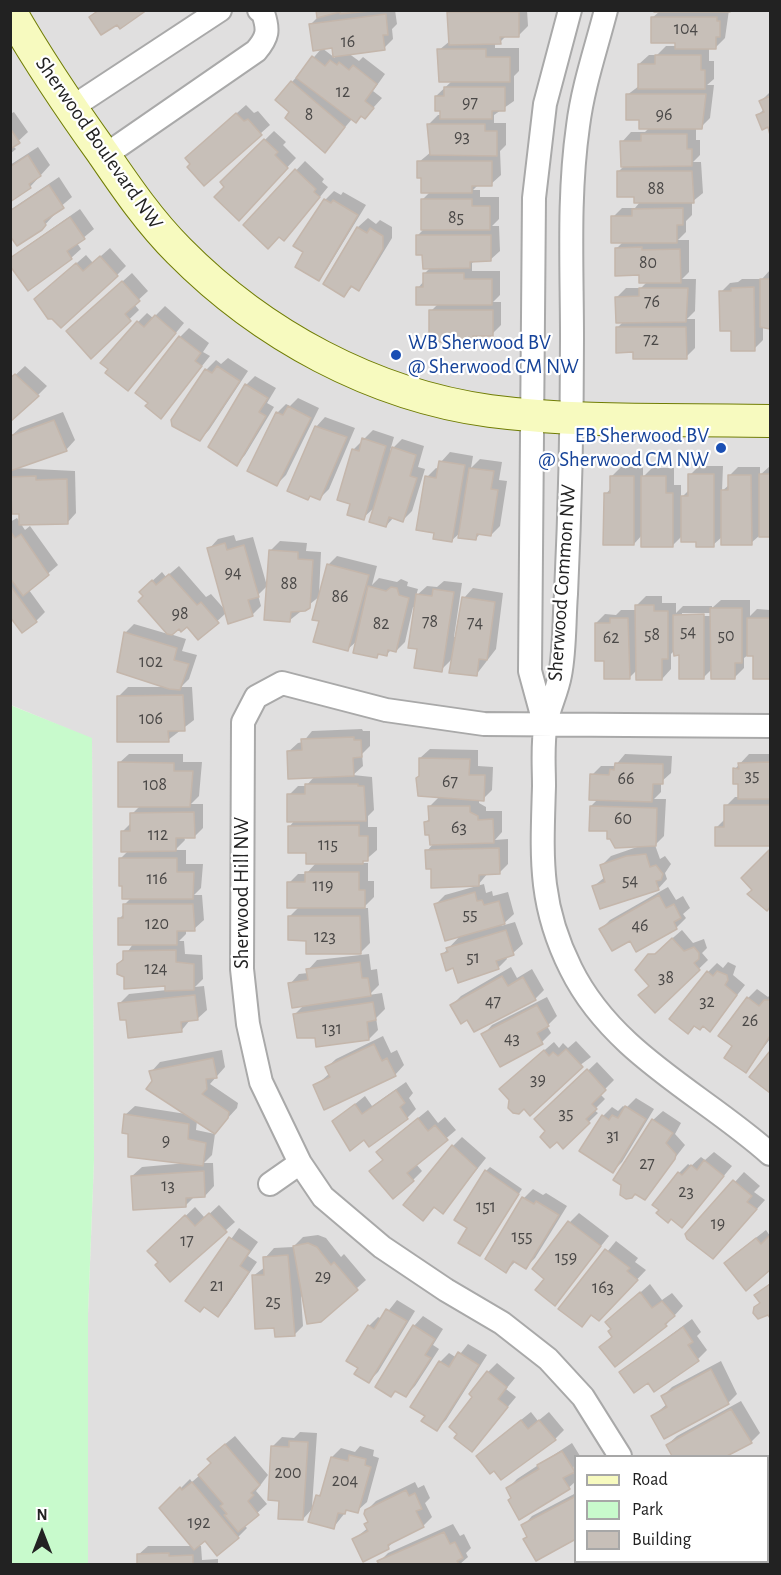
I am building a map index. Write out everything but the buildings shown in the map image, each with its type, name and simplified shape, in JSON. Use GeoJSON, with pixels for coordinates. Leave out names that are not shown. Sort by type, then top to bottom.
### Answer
{"type":"FeatureCollection","features":[{"type":"Feature","properties":{"kind":"street"},"geometry":{"type":"LineString","coordinates":[[71,108],[220,10]]}},
{"type":"Feature","properties":{"kind":"street"},"geometry":{"type":"LineString","coordinates":[[104,156],[256,51],[266,40],[268,27],[263,13],[259,10]]}},
{"type":"Feature","properties":{"kind":"street","name":"Sherwood Common NW"},"geometry":{"type":"LineString","coordinates":[[545,726],[530,671],[534,198],[545,104],[570,10]]}},
{"type":"Feature","properties":{"kind":"street","name":"Sherwood Common NW"},"geometry":{"type":"LineString","coordinates":[[606,10],[584,89],[574,158],[572,417],[560,674],[545,726],[542,872],[547,905],[571,969],[592,1002],[632,1048],[677,1085],[727,1118],[771,1154]]}},
{"type":"Feature","properties":{"kind":"street","name":"Sherwood Boulevard NW"},"geometry":{"type":"LineString","coordinates":[[10,11],[45,71],[127,189],[179,251],[243,307],[280,332],[359,374],[455,404],[532,416],[771,421]]}},
{"type":"Feature","properties":{"kind":"street","name":"Sherwood Hill NW"},"geometry":{"type":"LineString","coordinates":[[619,1455],[583,1397],[548,1359],[502,1323],[446,1290],[382,1247],[323,1197],[300,1163],[261,1082],[248,1023],[242,969],[243,722],[256,697],[282,683],[386,710],[483,724],[771,726]]}},
{"type":"Feature","properties":{"kind":"street"},"geometry":{"type":"LineString","coordinates":[[270,1184],[300,1163]]}},
{"type":"Feature","properties":{"kind":"shaded area"},"geometry":{"type":"Polygon","coordinates":[[[10,11],[770,11],[770,1564],[88,1564],[88,1314],[94,1160],[92,739],[11,705],[10,11]]]}},
{"type":"Feature","properties":{"kind":"green space"},"geometry":{"type":"Polygon","coordinates":[[[10,705],[92,738],[94,1160],[88,1314],[88,1564],[11,1564],[10,705]]]}},
{"type":"Feature","properties":{"kind":"place","name":"WB Sherwood BV @ Sherwood CM NW"},"geometry":{"type":"Point","coordinates":[396,355]}},
{"type":"Feature","properties":{"kind":"place","name":"EB Sherwood BV @ Sherwood CM NW"},"geometry":{"type":"Point","coordinates":[721,448]}}]}
